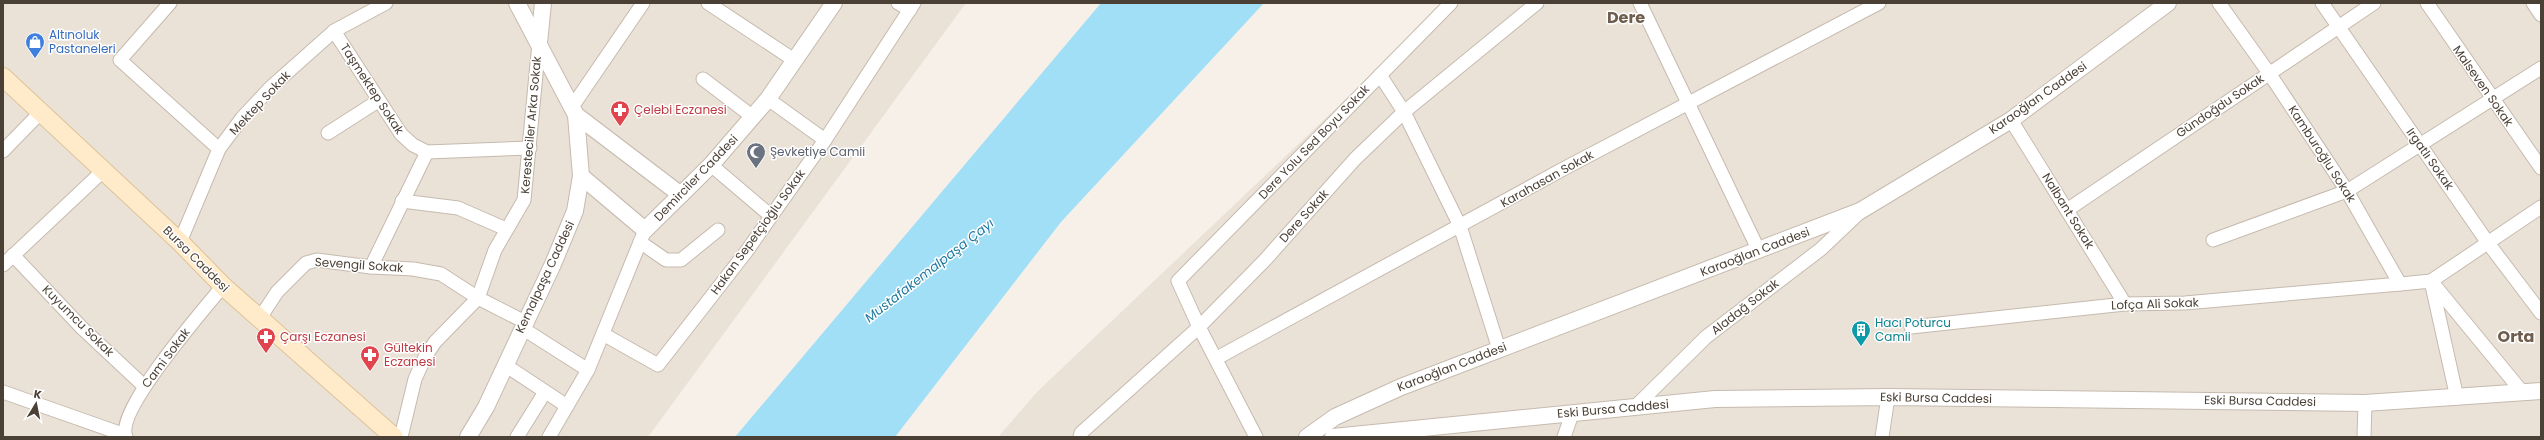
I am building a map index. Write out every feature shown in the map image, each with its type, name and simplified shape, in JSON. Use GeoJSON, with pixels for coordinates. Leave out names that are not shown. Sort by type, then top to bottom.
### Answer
{"type":"FeatureCollection","features":[{"type":"Feature","properties":{"kind":"main road","name":"Bursa Caddesi"},"geometry":{"type":"LineString","coordinates":[[3,77],[180,242],[223,286],[394,437]]}},
{"type":"Feature","properties":{"kind":"street"},"geometry":{"type":"LineString","coordinates":[[170,3],[120,60],[219,149]]}},
{"type":"Feature","properties":{"kind":"street","name":"Mektep Sokak"},"geometry":{"type":"LineString","coordinates":[[180,242],[219,149],[242,118],[271,87],[334,31],[386,3]]}},
{"type":"Feature","properties":{"kind":"street","name":"Kemalpaşa Caddesi"},"geometry":{"type":"LineString","coordinates":[[468,437],[486,407],[575,211],[581,176],[574,111],[517,3]]}},
{"type":"Feature","properties":{"kind":"street"},"geometry":{"type":"LineString","coordinates":[[539,43],[543,3]]}},
{"type":"Feature","properties":{"kind":"street"},"geometry":{"type":"LineString","coordinates":[[643,3],[574,111],[681,195]]}},
{"type":"Feature","properties":{"kind":"street"},"geometry":{"type":"LineString","coordinates":[[708,3],[794,60]]}},
{"type":"Feature","properties":{"kind":"street","name":"Demirciler Caddesi"},"geometry":{"type":"LineString","coordinates":[[549,437],[588,370],[643,236],[711,165],[768,99],[834,3]]}},
{"type":"Feature","properties":{"kind":"street"},"geometry":{"type":"LineString","coordinates":[[898,3],[912,6]]}},
{"type":"Feature","properties":{"kind":"street","name":"Dere Yolu Sed Boyu Sokak"},"geometry":{"type":"LineString","coordinates":[[1199,327],[1178,281],[1451,3]]}},
{"type":"Feature","properties":{"kind":"street","name":"Dere Sokak"},"geometry":{"type":"LineString","coordinates":[[1080,437],[1081,433],[1199,327],[1265,260],[1355,159],[1404,112],[1537,3]]}},
{"type":"Feature","properties":{"kind":"street"},"geometry":{"type":"LineString","coordinates":[[1640,3],[1687,105],[1759,251]]}},
{"type":"Feature","properties":{"kind":"street","name":"Karahasan Sokak"},"geometry":{"type":"LineString","coordinates":[[1217,358],[1565,168],[1879,3]]}},
{"type":"Feature","properties":{"kind":"street","name":"Karaoğlan Caddesi"},"geometry":{"type":"LineString","coordinates":[[1307,437],[1335,417],[1400,387],[1860,212],[2011,120],[2168,3]]}},
{"type":"Feature","properties":{"kind":"street","name":"Kamburoğlu Sokak"},"geometry":{"type":"LineString","coordinates":[[2219,3],[2269,73],[2347,191],[2400,284]]}},
{"type":"Feature","properties":{"kind":"street","name":"Irgatlı Sokak"},"geometry":{"type":"LineString","coordinates":[[2322,3],[2488,243],[2541,313]]}},
{"type":"Feature","properties":{"kind":"street","name":"Gündoğdu Sokak"},"geometry":{"type":"LineString","coordinates":[[2068,210],[2374,3]]}},
{"type":"Feature","properties":{"kind":"street","name":"Malseven Sokak"},"geometry":{"type":"LineString","coordinates":[[2427,3],[2492,100],[2541,168]]}},
{"type":"Feature","properties":{"kind":"street"},"geometry":{"type":"LineString","coordinates":[[2533,3],[2541,15]]}},
{"type":"Feature","properties":{"kind":"street","name":"Hakan Sepetçioğlu Sokak"},"geometry":{"type":"LineString","coordinates":[[604,334],[658,365],[746,252],[825,140],[912,6]]}},
{"type":"Feature","properties":{"kind":"street","name":"Taşmektep Sokak"},"geometry":{"type":"LineString","coordinates":[[334,31],[378,101],[401,134],[413,145],[427,152]]}},
{"type":"Feature","properties":{"kind":"street","name":"Keresteciler Arka Sokak"},"geometry":{"type":"LineString","coordinates":[[401,437],[415,379],[425,357],[435,342],[478,298],[495,250],[524,200],[539,43]]}},
{"type":"Feature","properties":{"kind":"street"},"geometry":{"type":"LineString","coordinates":[[2213,240],[2347,191],[2421,146],[2541,68]]}},
{"type":"Feature","properties":{"kind":"street"},"geometry":{"type":"LineString","coordinates":[[1380,74],[1404,112],[1460,226],[1499,349]]}},
{"type":"Feature","properties":{"kind":"street"},"geometry":{"type":"LineString","coordinates":[[703,79],[753,117]]}},
{"type":"Feature","properties":{"kind":"street"},"geometry":{"type":"LineString","coordinates":[[768,99],[825,140]]}},
{"type":"Feature","properties":{"kind":"street"},"geometry":{"type":"LineString","coordinates":[[328,133],[378,101]]}},
{"type":"Feature","properties":{"kind":"street"},"geometry":{"type":"LineString","coordinates":[[3,151],[40,113]]}},
{"type":"Feature","properties":{"kind":"street","name":"Nalbant Sokak"},"geometry":{"type":"LineString","coordinates":[[2011,120],[2125,304]]}},
{"type":"Feature","properties":{"kind":"street"},"geometry":{"type":"LineString","coordinates":[[371,267],[427,152],[530,148]]}},
{"type":"Feature","properties":{"kind":"street"},"geometry":{"type":"LineString","coordinates":[[711,165],[771,216]]}},
{"type":"Feature","properties":{"kind":"street"},"geometry":{"type":"LineString","coordinates":[[3,265],[104,170]]}},
{"type":"Feature","properties":{"kind":"street"},"geometry":{"type":"LineString","coordinates":[[581,176],[666,260],[682,260],[718,230]]}},
{"type":"Feature","properties":{"kind":"street"},"geometry":{"type":"LineString","coordinates":[[402,201],[458,208],[506,229]]}},
{"type":"Feature","properties":{"kind":"street"},"geometry":{"type":"LineString","coordinates":[[2400,284],[2431,281],[2541,207]]}},
{"type":"Feature","properties":{"kind":"street","name":"Aladağ Sokak"},"geometry":{"type":"LineString","coordinates":[[1634,408],[1706,337],[1820,249],[1860,212]]}},
{"type":"Feature","properties":{"kind":"street","name":"Kuyumcu Sokak"},"geometry":{"type":"LineString","coordinates":[[13,255],[82,328],[144,386]]}},
{"type":"Feature","properties":{"kind":"street","name":"Sevengil Sokak"},"geometry":{"type":"LineString","coordinates":[[260,318],[277,292],[306,263],[317,260],[371,267],[413,269],[441,274],[523,325],[588,370]]}},
{"type":"Feature","properties":{"kind":"street"},"geometry":{"type":"LineString","coordinates":[[2431,281],[2523,393]]}},
{"type":"Feature","properties":{"kind":"street"},"geometry":{"type":"LineString","coordinates":[[2431,281],[2457,398]]}},
{"type":"Feature","properties":{"kind":"street","name":"Lofça Ali Sokak"},"geometry":{"type":"LineString","coordinates":[[1911,327],[2125,304],[2185,304],[2400,284]]}},
{"type":"Feature","properties":{"kind":"street","name":"Cami Sokak"},"geometry":{"type":"LineString","coordinates":[[125,436],[132,407],[144,386],[223,286]]}},
{"type":"Feature","properties":{"kind":"street"},"geometry":{"type":"LineString","coordinates":[[1199,327],[1217,358],[1256,437]]}},
{"type":"Feature","properties":{"kind":"street"},"geometry":{"type":"LineString","coordinates":[[505,365],[567,406]]}},
{"type":"Feature","properties":{"kind":"street","name":"Eski Bursa Caddesi"},"geometry":{"type":"LineString","coordinates":[[1333,437],[1485,420],[1572,414],[1715,399],[1888,397],[2365,403],[2457,398],[2541,391]]}},
{"type":"Feature","properties":{"kind":"street"},"geometry":{"type":"LineString","coordinates":[[3,392],[125,436]]}},
{"type":"Feature","properties":{"kind":"street"},"geometry":{"type":"LineString","coordinates":[[517,437],[545,392]]}},
{"type":"Feature","properties":{"kind":"street"},"geometry":{"type":"LineString","coordinates":[[1882,437],[1888,397]]}},
{"type":"Feature","properties":{"kind":"street"},"geometry":{"type":"LineString","coordinates":[[2364,437],[2365,403]]}},
{"type":"Feature","properties":{"kind":"street"},"geometry":{"type":"LineString","coordinates":[[1564,437],[1572,414]]}},
{"type":"Feature","properties":{"kind":"shaded area"},"geometry":{"type":"Polygon","coordinates":[[[3,3],[966,3],[648,437],[3,437],[3,3]]]}},
{"type":"Feature","properties":{"kind":"shaded area"},"geometry":{"type":"Polygon","coordinates":[[[1447,3],[2541,3],[2541,437],[998,437],[1038,391],[1447,3]]]}},
{"type":"Feature","properties":{"kind":"water","name":"Mustafakemalpaşa Çayı"},"geometry":{"type":"Polygon","coordinates":[[[1101,3],[1264,3],[1061,222],[895,437],[735,437],[1101,3]]]}},
{"type":"Feature","properties":{"kind":"place","name":"Altınoluk Pastaneleri"},"geometry":{"type":"Point","coordinates":[35,59]}},
{"type":"Feature","properties":{"kind":"place","name":"Çelebi Eczanesi"},"geometry":{"type":"Point","coordinates":[620,127]}},
{"type":"Feature","properties":{"kind":"place","name":"Şevketiye Camii"},"geometry":{"type":"Point","coordinates":[756,169]}},
{"type":"Feature","properties":{"kind":"place","name":"Hacı Poturcu Camii"},"geometry":{"type":"Point","coordinates":[1861,347]}},
{"type":"Feature","properties":{"kind":"place","name":"Çarşı Eczanesi"},"geometry":{"type":"Point","coordinates":[266,354]}},
{"type":"Feature","properties":{"kind":"place","name":"Gültekin Eczanesi"},"geometry":{"type":"Point","coordinates":[370,372]}},
{"type":"Feature","properties":{"kind":"district","name":"Dere"},"geometry":{"type":"Point","coordinates":[1626,17]}},
{"type":"Feature","properties":{"kind":"district","name":"Orta"},"geometry":{"type":"Point","coordinates":[2516,336]}}]}
